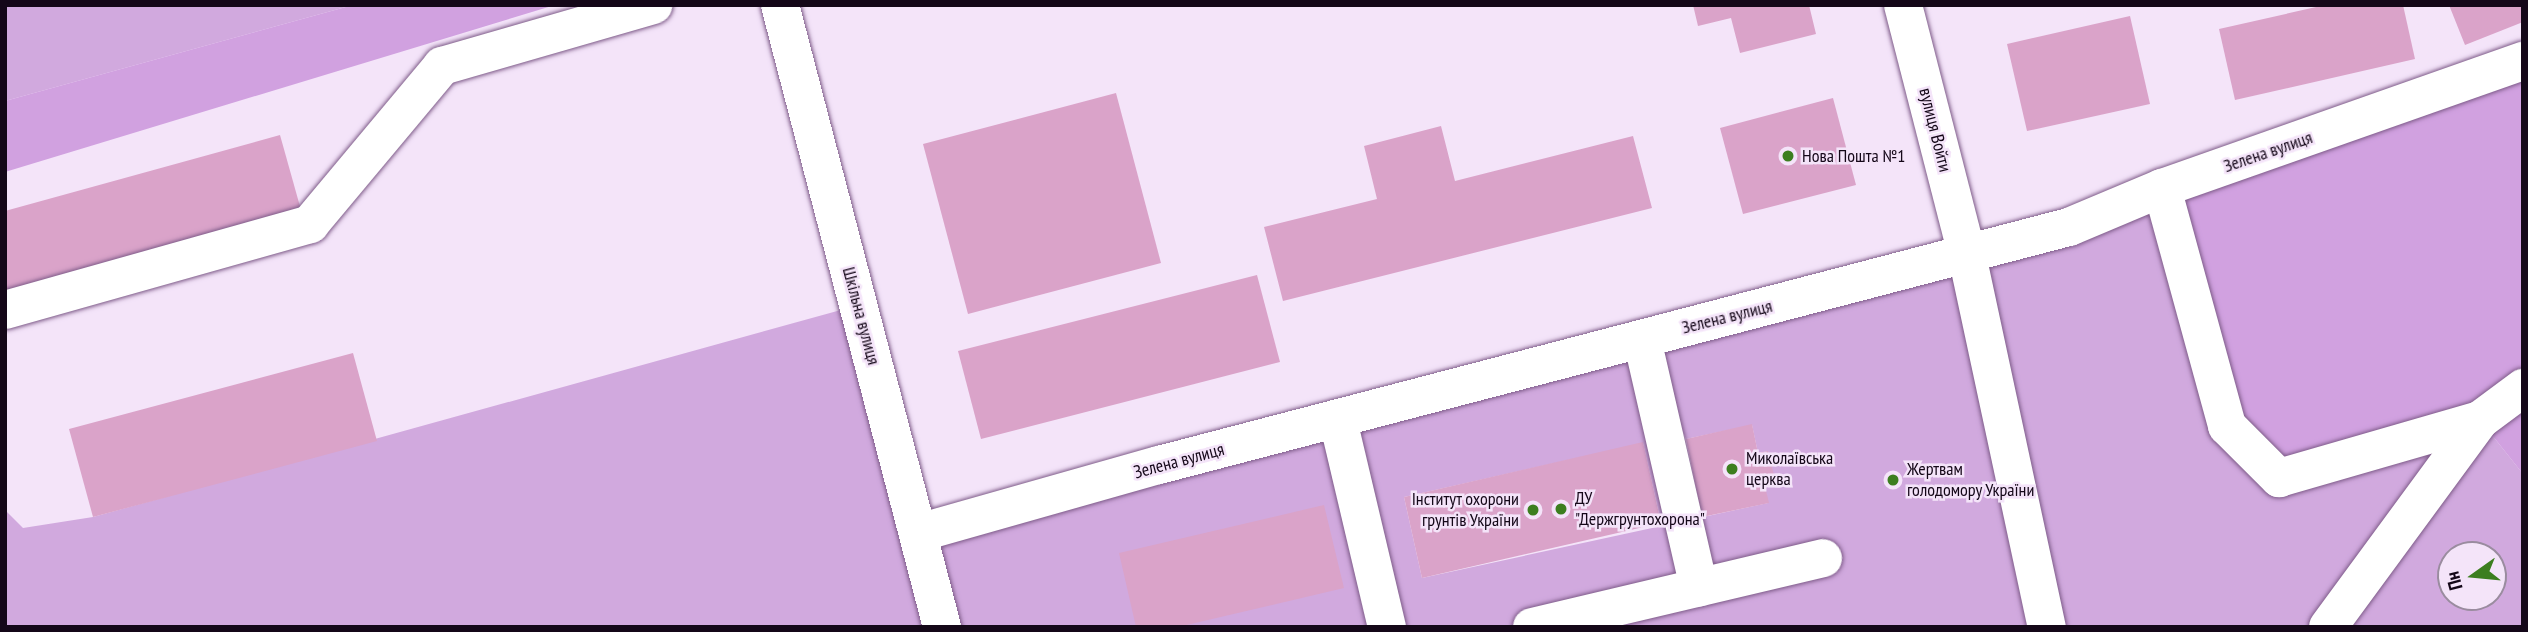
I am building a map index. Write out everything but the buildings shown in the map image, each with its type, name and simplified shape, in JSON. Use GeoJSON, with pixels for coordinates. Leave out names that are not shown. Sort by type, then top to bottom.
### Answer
{"type":"FeatureCollection","features":[{"type":"Feature","properties":{"kind":"street"},"geometry":{"type":"LineString","coordinates":[[5,310],[310,224],[442,66],[653,5]]}},
{"type":"Feature","properties":{"kind":"street","name":"Шкільна вулиця"},"geometry":{"type":"LineString","coordinates":[[780,5],[942,627]]}},
{"type":"Feature","properties":{"kind":"street","name":"вулиця Войти"},"geometry":{"type":"LineString","coordinates":[[1903,5],[1967,255],[2047,627]]}},
{"type":"Feature","properties":{"kind":"street","name":"Зелена вулиця"},"geometry":{"type":"LineString","coordinates":[[918,533],[2069,227],[2162,188],[2523,61]]}},
{"type":"Feature","properties":{"kind":"street"},"geometry":{"type":"LineString","coordinates":[[2162,188],[2227,426],[2278,478],[2480,420]]}},
{"type":"Feature","properties":{"kind":"street"},"geometry":{"type":"LineString","coordinates":[[1642,339],[1699,587]]}},
{"type":"Feature","properties":{"kind":"street"},"geometry":{"type":"LineString","coordinates":[[2328,627],[2480,420],[2523,388]]}},
{"type":"Feature","properties":{"kind":"street"},"geometry":{"type":"LineString","coordinates":[[1338,420],[1387,627]]}},
{"type":"Feature","properties":{"kind":"street"},"geometry":{"type":"LineString","coordinates":[[1532,627],[1823,558]]}},
{"type":"Feature","properties":{"kind":"shaded area"},"geometry":{"type":"Polygon","coordinates":[[[5,5],[353,5],[5,101],[5,5]]]}},
{"type":"Feature","properties":{"kind":"shaded area"},"geometry":{"type":"Polygon","coordinates":[[[353,5],[555,5],[5,172],[5,101],[353,5]]]}},
{"type":"Feature","properties":{"kind":"shaded area"},"geometry":{"type":"Polygon","coordinates":[[[2523,54],[2523,474],[2480,420],[2287,475],[2225,413],[2162,188],[2523,54]]]}},
{"type":"Feature","properties":{"kind":"shaded area"},"geometry":{"type":"Polygon","coordinates":[[[2162,188],[2480,420],[2523,474],[2523,627],[942,627],[918,533],[2162,188]],[[1752,425],[1686,439],[1682,429],[1703,517],[1768,503],[1763,478],[1773,475],[1768,451],[1758,453],[1752,425]],[[1643,443],[1404,497],[1422,578],[1689,520],[1661,523],[1643,443]]]}},
{"type":"Feature","properties":{"kind":"shaded area"},"geometry":{"type":"Polygon","coordinates":[[[859,305],[938,627],[5,627],[5,510],[23,528],[93,517],[859,305]]]}},
{"type":"Feature","properties":{"kind":"place","name":"Нова Пошта №1"},"geometry":{"type":"Point","coordinates":[1788,156]}},
{"type":"Feature","properties":{"kind":"place","name":"Миколаївська церква"},"geometry":{"type":"Point","coordinates":[1732,469]}},
{"type":"Feature","properties":{"kind":"place","name":"Жертвам голодомору України"},"geometry":{"type":"Point","coordinates":[1893,480]}},
{"type":"Feature","properties":{"kind":"place","name":"ДУ \"Держгрунтохорона\""},"geometry":{"type":"Point","coordinates":[1561,509]}},
{"type":"Feature","properties":{"kind":"place","name":"Інститут охорони грунтів України"},"geometry":{"type":"Point","coordinates":[1533,510]}}]}
